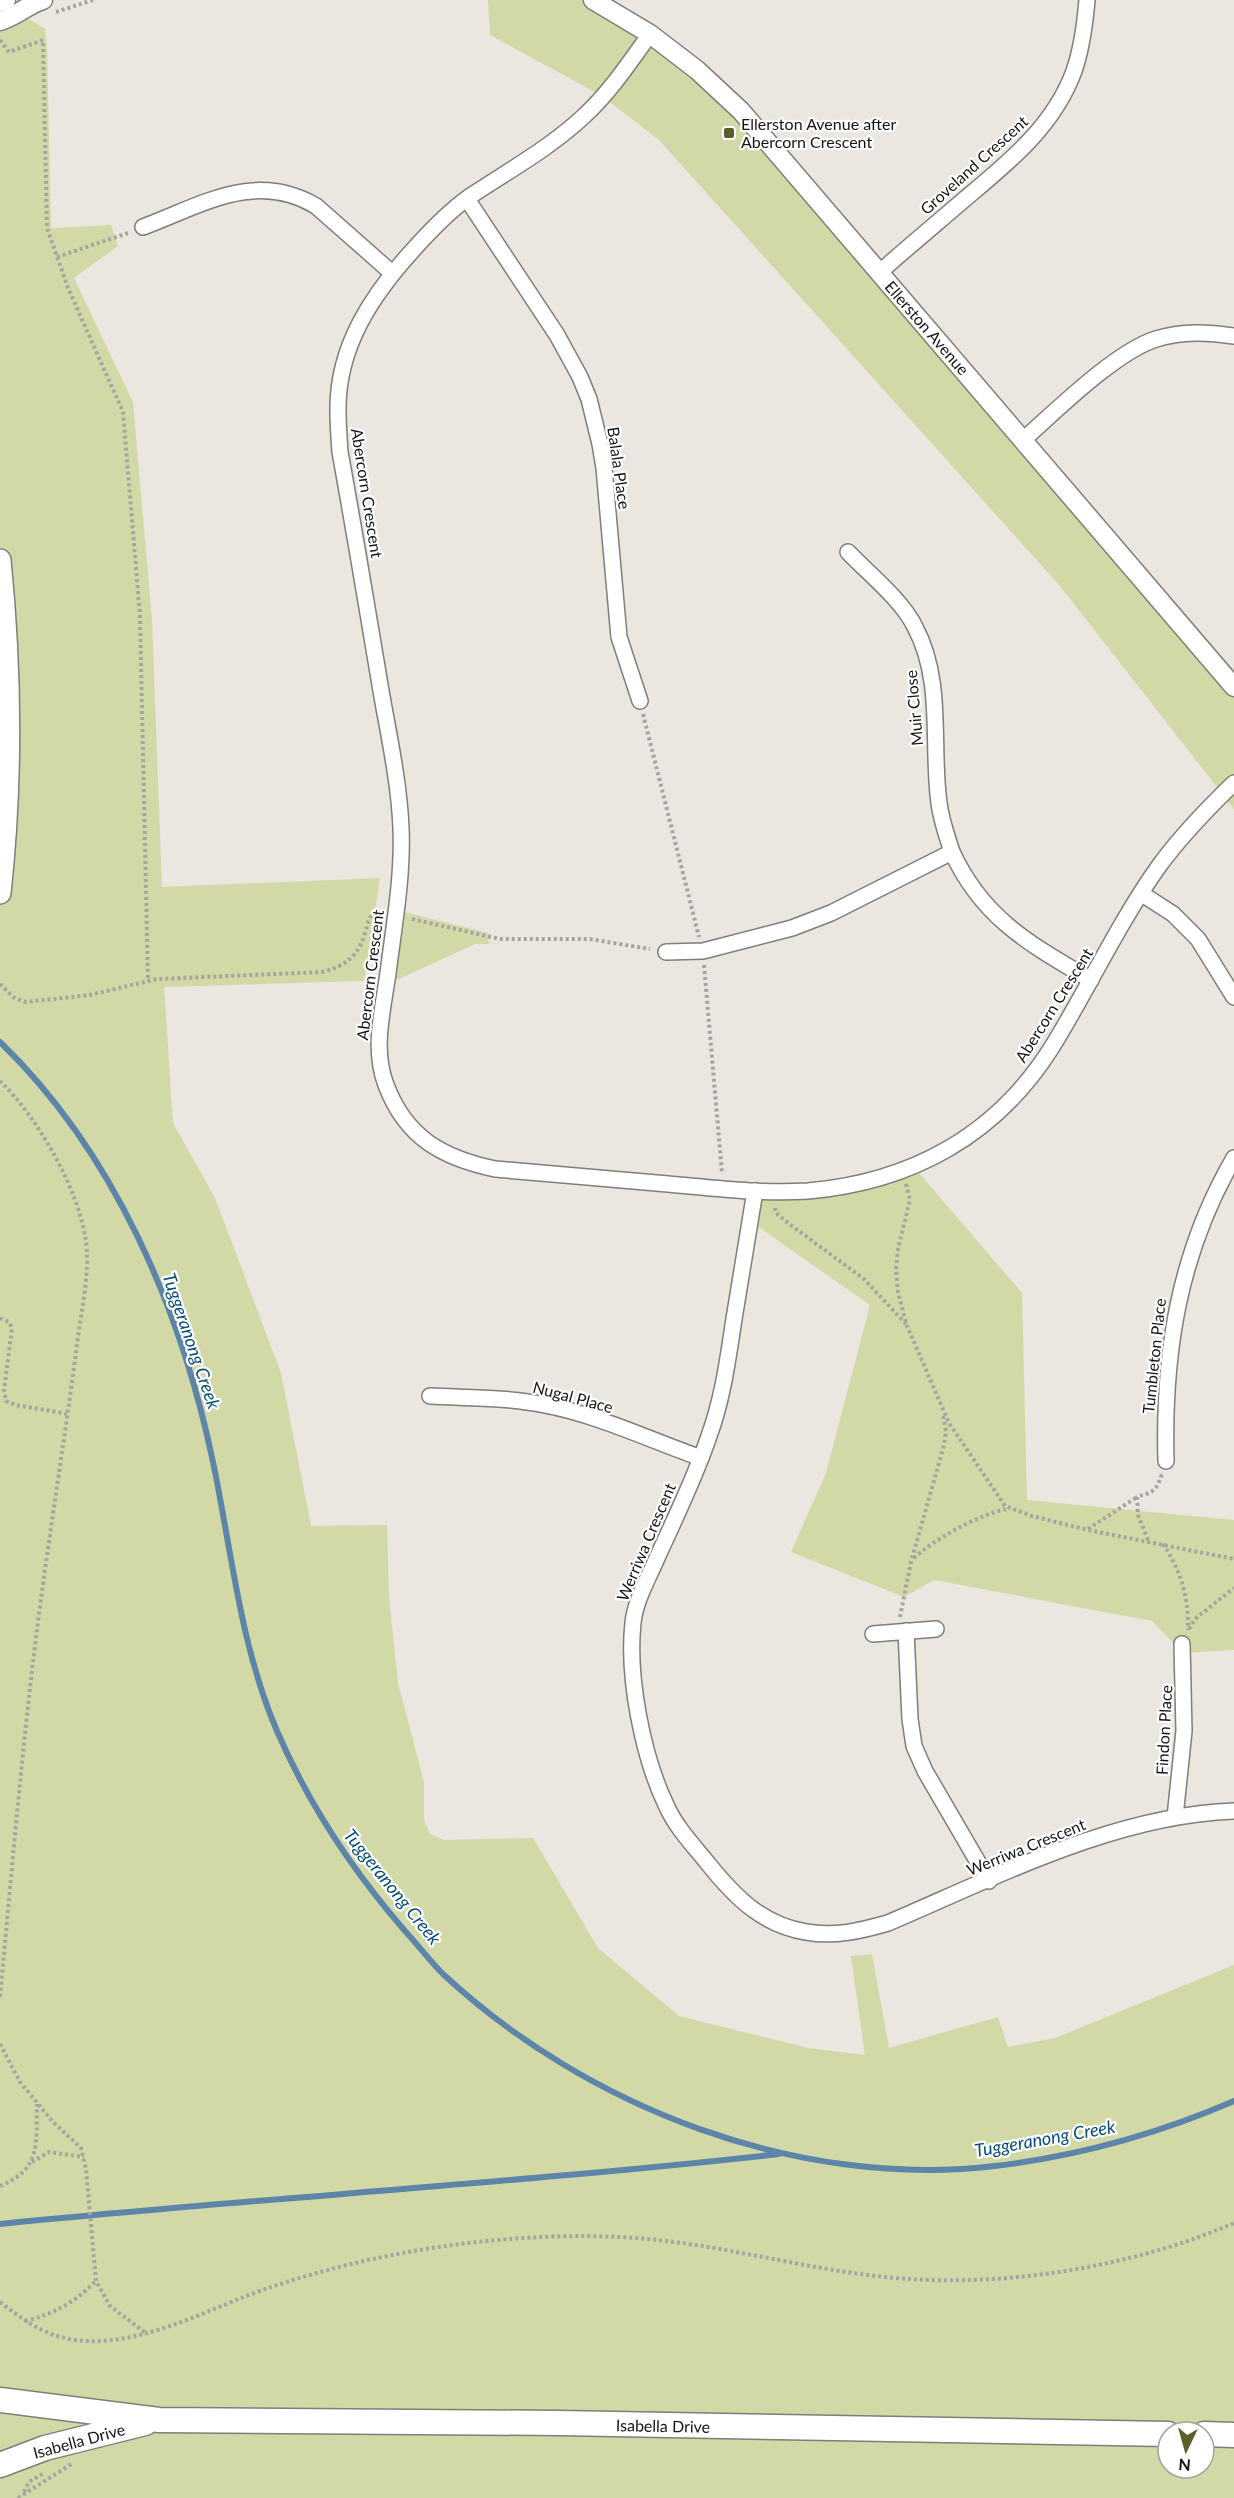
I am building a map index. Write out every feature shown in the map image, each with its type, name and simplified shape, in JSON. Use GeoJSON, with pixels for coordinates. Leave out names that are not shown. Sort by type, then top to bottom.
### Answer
{"type":"FeatureCollection","features":[{"type":"Feature","properties":{"kind":"main road"},"geometry":{"type":"LineString","coordinates":[[0,560],[8,706],[5,846],[0,893]]}},
{"type":"Feature","properties":{"kind":"main road","name":"Isabella Drive"},"geometry":{"type":"LineString","coordinates":[[0,2400],[159,2420],[559,2423],[1156,2434]]}},
{"type":"Feature","properties":{"kind":"main road","name":"Isabella Drive"},"geometry":{"type":"LineString","coordinates":[[0,2465],[45,2448],[159,2420]]}},
{"type":"Feature","properties":{"kind":"main road"},"geometry":{"type":"LineString","coordinates":[[1216,2434],[1234,2434]]}},
{"type":"Feature","properties":{"kind":"street"},"geometry":{"type":"LineString","coordinates":[[0,2],[6,0]]}},
{"type":"Feature","properties":{"kind":"street","name":"Ellerston Avenue"},"geometry":{"type":"LineString","coordinates":[[593,0],[650,34],[698,70],[741,111],[1234,687]]}},
{"type":"Feature","properties":{"kind":"street","name":"Groveland Crescent"},"geometry":{"type":"LineString","coordinates":[[880,272],[1013,158],[1042,128],[1055,110],[1074,72],[1085,31],[1087,0]]}},
{"type":"Feature","properties":{"kind":"street"},"geometry":{"type":"LineString","coordinates":[[0,21],[17,16],[33,1]]}},
{"type":"Feature","properties":{"kind":"street","name":"Abercorn Crescent"},"geometry":{"type":"LineString","coordinates":[[650,34],[617,79],[584,116],[546,146],[467,199],[436,224],[392,273],[367,307],[357,326],[343,367],[337,409],[340,452],[395,770],[401,828],[400,886],[378,1039],[386,1086],[401,1115],[435,1148],[464,1162],[495,1169],[755,1191],[807,1191],[860,1184],[902,1172],[950,1150],[989,1122],[1023,1088],[1051,1049],[1158,867],[1193,823],[1234,783]]}},
{"type":"Feature","properties":{"kind":"street"},"geometry":{"type":"LineString","coordinates":[[143,227],[237,192],[264,189],[278,191],[304,199],[316,206],[392,273]]}},
{"type":"Feature","properties":{"kind":"street","name":"Balala Place"},"geometry":{"type":"LineString","coordinates":[[467,199],[557,335],[589,399],[604,468],[619,637],[640,701]]}},
{"type":"Feature","properties":{"kind":"street"},"geometry":{"type":"LineString","coordinates":[[1023,440],[1109,366],[1139,346],[1156,339],[1191,332],[1234,336]]}},
{"type":"Feature","properties":{"kind":"street","name":"Muir Close"},"geometry":{"type":"LineString","coordinates":[[848,552],[907,614],[928,655],[933,685],[939,802],[952,852],[960,868],[980,899],[1005,926],[1035,947],[1091,980]]}},
{"type":"Feature","properties":{"kind":"street"},"geometry":{"type":"LineString","coordinates":[[666,952],[703,951],[792,928],[831,913],[952,852]]}},
{"type":"Feature","properties":{"kind":"street"},"geometry":{"type":"LineString","coordinates":[[1142,894],[1173,914],[1198,939],[1234,997]]}},
{"type":"Feature","properties":{"kind":"street","name":"Tumbleton Place"},"geometry":{"type":"LineString","coordinates":[[1167,1461],[1165,1413],[1174,1318],[1180,1290],[1196,1234],[1220,1181],[1234,1158]]}},
{"type":"Feature","properties":{"kind":"street","name":"Werriwa Crescent"},"geometry":{"type":"LineString","coordinates":[[755,1191],[725,1379],[701,1458],[643,1588],[633,1620],[631,1652],[639,1717],[651,1772],[667,1808],[678,1825],[733,1894],[745,1905],[774,1922],[806,1932],[839,1934],[856,1933],[888,1923],[1088,1840],[1175,1817],[1234,1811]]}},
{"type":"Feature","properties":{"kind":"street","name":"Nugal Place"},"geometry":{"type":"LineString","coordinates":[[430,1396],[499,1399],[545,1405],[589,1417],[701,1458]]}},
{"type":"Feature","properties":{"kind":"street"},"geometry":{"type":"LineString","coordinates":[[873,1634],[936,1629]]}},
{"type":"Feature","properties":{"kind":"street"},"geometry":{"type":"LineString","coordinates":[[906,1631],[910,1719],[914,1746],[925,1771],[989,1881]]}},
{"type":"Feature","properties":{"kind":"street","name":"Findon Place"},"geometry":{"type":"LineString","coordinates":[[1175,1817],[1184,1731],[1184,1638]]}},
{"type":"Feature","properties":{"kind":"path"},"geometry":{"type":"LineString","coordinates":[[0,39],[9,52],[43,40],[47,228],[68,288],[123,412],[140,616],[148,981]]}},
{"type":"Feature","properties":{"kind":"path"},"geometry":{"type":"LineString","coordinates":[[57,257],[143,227]]}},
{"type":"Feature","properties":{"kind":"path"},"geometry":{"type":"LineString","coordinates":[[0,984],[13,997],[25,1002],[90,995],[148,981],[188,976],[322,972],[339,968],[353,958],[364,938],[369,917],[373,914],[387,915]]}},
{"type":"Feature","properties":{"kind":"path"},"geometry":{"type":"LineString","coordinates":[[407,918],[500,939],[590,939],[666,952]]}},
{"type":"Feature","properties":{"kind":"path"},"geometry":{"type":"LineString","coordinates":[[0,1081],[13,1093],[45,1140],[74,1198],[86,1239],[86,1273],[29,1686],[0,1997]]}},
{"type":"Feature","properties":{"kind":"path"},"geometry":{"type":"LineString","coordinates":[[711,1175],[723,1176]]}},
{"type":"Feature","properties":{"kind":"path"},"geometry":{"type":"LineString","coordinates":[[910,1195],[896,1269],[898,1292],[908,1326],[956,1438],[1008,1509]]}},
{"type":"Feature","properties":{"kind":"path"},"geometry":{"type":"LineString","coordinates":[[775,1212],[864,1279],[908,1326]]}},
{"type":"Feature","properties":{"kind":"path"},"geometry":{"type":"LineString","coordinates":[[0,1318],[9,1322],[12,1328],[4,1389],[6,1401],[16,1406],[68,1414]]}},
{"type":"Feature","properties":{"kind":"path"},"geometry":{"type":"LineString","coordinates":[[906,1631],[898,1625],[912,1561],[944,1445],[946,1431],[943,1411]]}},
{"type":"Feature","properties":{"kind":"path"},"geometry":{"type":"LineString","coordinates":[[1087,1529],[1137,1497],[1156,1489],[1167,1461]]}},
{"type":"Feature","properties":{"kind":"path"},"geometry":{"type":"LineString","coordinates":[[1137,1497],[1138,1515],[1148,1541]]}},
{"type":"Feature","properties":{"kind":"path"},"geometry":{"type":"LineString","coordinates":[[912,1561],[921,1552],[955,1531],[996,1511],[1008,1509],[1087,1529],[1234,1558]]}},
{"type":"Feature","properties":{"kind":"path"},"geometry":{"type":"LineString","coordinates":[[1163,1544],[1185,1590],[1188,1613],[1184,1638]]}},
{"type":"Feature","properties":{"kind":"path"},"geometry":{"type":"LineString","coordinates":[[1184,1638],[1195,1619],[1234,1588]]}},
{"type":"Feature","properties":{"kind":"path"},"geometry":{"type":"LineString","coordinates":[[0,2044],[20,2082],[37,2104],[81,2148],[86,2169],[96,2281],[110,2306],[148,2334]]}},
{"type":"Feature","properties":{"kind":"path"},"geometry":{"type":"LineString","coordinates":[[32,2163],[36,2151],[37,2104]]}},
{"type":"Feature","properties":{"kind":"path"},"geometry":{"type":"LineString","coordinates":[[0,2186],[23,2174],[32,2163],[49,2152],[84,2157]]}},
{"type":"Feature","properties":{"kind":"path"},"geometry":{"type":"LineString","coordinates":[[0,2302],[26,2321],[56,2336],[82,2340],[115,2339],[148,2334],[272,2287],[317,2273],[376,2258],[459,2244],[583,2237],[657,2240],[856,2273],[911,2280],[947,2280],[997,2278],[1059,2271],[1172,2245],[1234,2223]]}},
{"type":"Feature","properties":{"kind":"path"},"geometry":{"type":"LineString","coordinates":[[26,2321],[59,2310],[77,2299],[96,2281]]}},
{"type":"Feature","properties":{"kind":"green space"},"geometry":{"type":"Polygon","coordinates":[[[488,0],[589,0],[629,21],[776,153],[1234,687],[1234,809],[1060,586],[659,140],[602,96],[490,35],[488,0]]]}},
{"type":"Feature","properties":{"kind":"green space"},"geometry":{"type":"Polygon","coordinates":[[[0,2],[45,29],[51,228],[111,225],[118,246],[74,278],[133,402],[152,620],[162,887],[380,878],[364,981],[164,987],[173,1123],[215,1198],[281,1373],[311,1526],[387,1525],[389,1598],[398,1683],[424,1782],[424,1820],[430,1834],[444,1840],[533,1838],[598,1948],[679,2016],[808,2048],[865,2055],[851,1956],[872,1954],[889,2048],[998,2017],[1008,2047],[1055,2038],[1234,1965],[1234,2498],[0,2498],[0,2]]]}},
{"type":"Feature","properties":{"kind":"green space"},"geometry":{"type":"Polygon","coordinates":[[[396,910],[488,933],[489,944],[475,944],[386,985],[396,910]]]}},
{"type":"Feature","properties":{"kind":"green space"},"geometry":{"type":"Polygon","coordinates":[[[913,1166],[1022,1293],[1027,1500],[1234,1520],[1234,1650],[1183,1653],[1152,1621],[934,1580],[904,1597],[791,1552],[826,1473],[870,1305],[750,1221],[755,1191],[788,1191],[913,1166]]]}},
{"type":"Feature","properties":{"kind":"waterway","name":"Tuggeranong Creek"},"geometry":{"type":"LineString","coordinates":[[0,1042],[41,1085],[77,1133],[109,1183],[162,1291],[199,1405],[213,1462],[246,1632],[264,1698],[277,1731],[303,1785],[333,1836],[386,1908],[443,1974],[500,2022],[562,2064],[629,2100],[699,2129],[772,2151],[846,2165],[921,2170],[1026,2162],[1118,2142],[1176,2124],[1234,2101]]}},
{"type":"Feature","properties":{"kind":"waterway"},"geometry":{"type":"LineString","coordinates":[[0,2224],[584,2174],[779,2154]]}},
{"type":"Feature","properties":{"kind":"place","name":"Ellerston Avenue after Abercorn Crescent"},"geometry":{"type":"Point","coordinates":[729,133]}}]}
